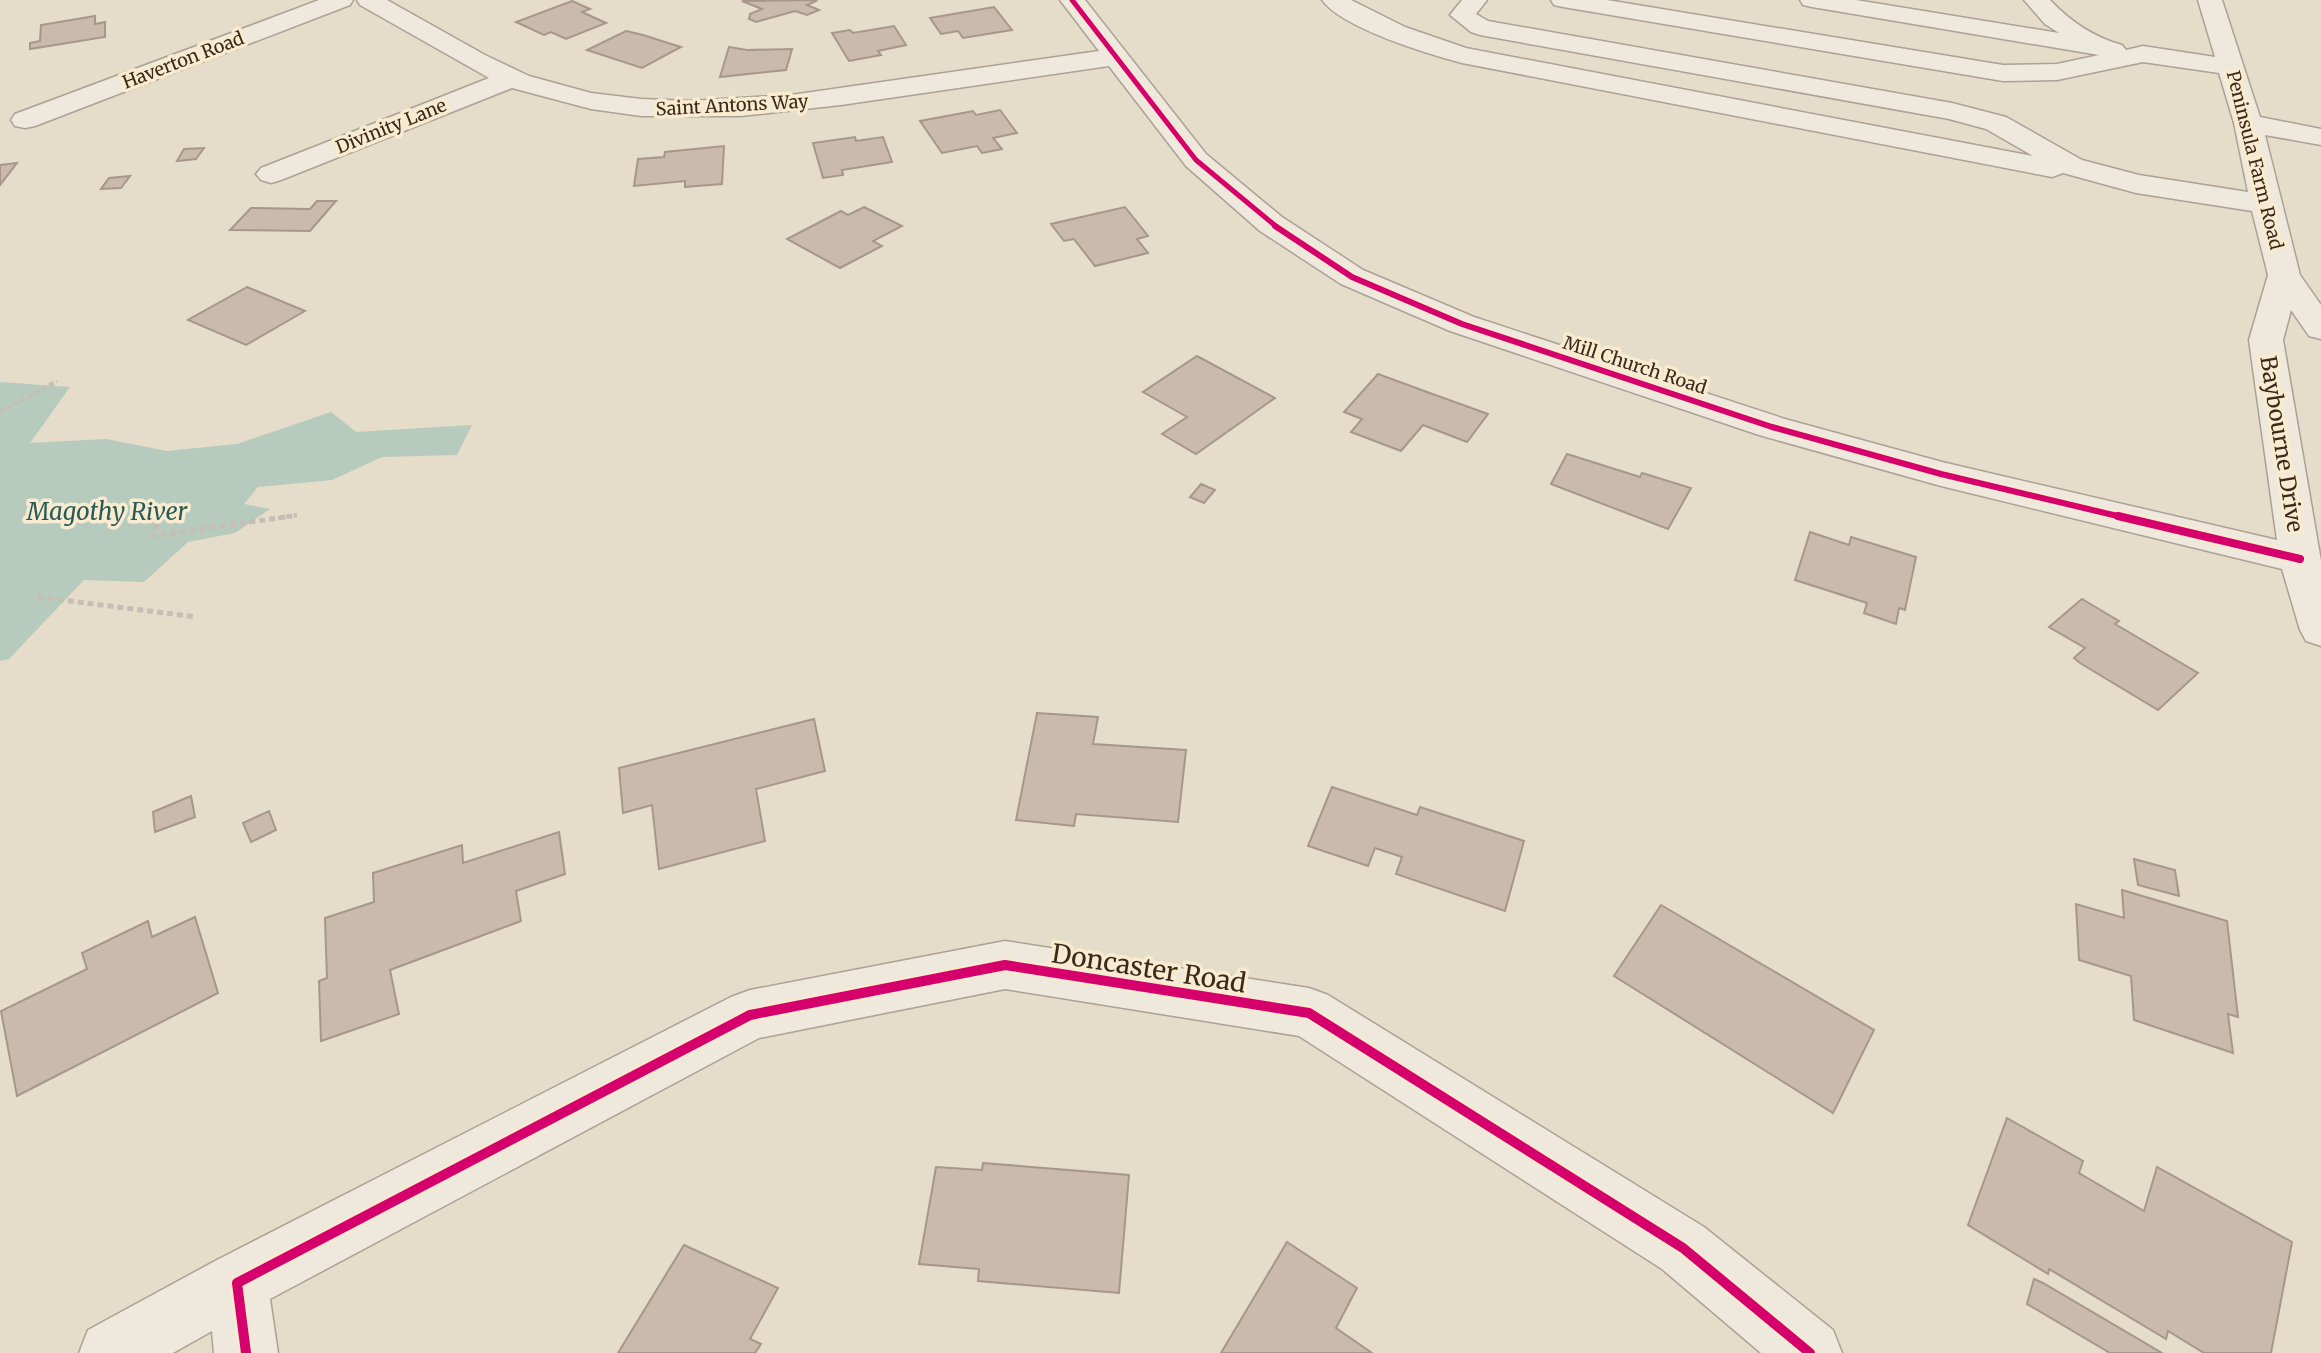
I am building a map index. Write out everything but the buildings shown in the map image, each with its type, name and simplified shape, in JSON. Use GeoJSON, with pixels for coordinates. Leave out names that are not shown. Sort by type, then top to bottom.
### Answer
{"type":"FeatureCollection","features":[{"type":"Feature","properties":{"kind":"street","name":"Haverton Road"},"geometry":{"type":"LineString","coordinates":[[25,120],[341,0]]}},
{"type":"Feature","properties":{"kind":"street","name":"Saint Antons Way"},"geometry":{"type":"LineString","coordinates":[[369,0],[512,78],[542,89],[618,106],[692,111],[816,101],[1115,57]]}},
{"type":"Feature","properties":{"kind":"street","name":"Mill Church Road"},"geometry":{"type":"LineString","coordinates":[[1072,0],[1196,160],[1271,224],[1352,277],[1448,318],[1772,427],[1941,474],[2300,559]]}},
{"type":"Feature","properties":{"kind":"street"},"geometry":{"type":"LineString","coordinates":[[1334,0],[1357,16],[1396,35],[1462,55],[2136,184],[2265,204]]}},
{"type":"Feature","properties":{"kind":"street"},"geometry":{"type":"LineString","coordinates":[[1475,0],[1462,15],[1480,27],[1952,111],[1996,123],[2072,166],[2136,184]]}},
{"type":"Feature","properties":{"kind":"street"},"geometry":{"type":"LineString","coordinates":[[1563,0],[2003,73],[2057,72],[2143,54]]}},
{"type":"Feature","properties":{"kind":"street"},"geometry":{"type":"LineString","coordinates":[[1812,0],[2231,67]]}},
{"type":"Feature","properties":{"kind":"street"},"geometry":{"type":"LineString","coordinates":[[2036,0],[2054,19],[2095,47]]}},
{"type":"Feature","properties":{"kind":"street","name":"Peninsula Farm Road"},"geometry":{"type":"LineString","coordinates":[[2210,0],[2248,123],[2284,275]]}},
{"type":"Feature","properties":{"kind":"street","name":"Divinity Lane"},"geometry":{"type":"LineString","coordinates":[[271,174],[512,78]]}},
{"type":"Feature","properties":{"kind":"street"},"geometry":{"type":"LineString","coordinates":[[2248,123],[2321,137]]}},
{"type":"Feature","properties":{"kind":"street"},"geometry":{"type":"LineString","coordinates":[[2284,275],[2321,329]]}},
{"type":"Feature","properties":{"kind":"street","name":"Baybourne Drive"},"geometry":{"type":"LineString","coordinates":[[2284,275],[2266,340],[2300,559],[2321,630]]}},
{"type":"Feature","properties":{"kind":"street","name":"Doncaster Road"},"geometry":{"type":"LineString","coordinates":[[237,1283],[750,1015],[1005,965],[1309,1013],[1683,1248],[1810,1353]]}},
{"type":"Feature","properties":{"kind":"street"},"geometry":{"type":"LineString","coordinates":[[111,1353],[237,1283],[246,1353]]}},
{"type":"Feature","properties":{"kind":"path"},"geometry":{"type":"LineString","coordinates":[[0,412],[57,381]]}},
{"type":"Feature","properties":{"kind":"path"},"geometry":{"type":"LineString","coordinates":[[157,524],[153,536],[297,515]]}},
{"type":"Feature","properties":{"kind":"path"},"geometry":{"type":"LineString","coordinates":[[38,597],[196,617]]}},
{"type":"Feature","properties":{"kind":"water","name":"Magothy River"},"geometry":{"type":"Polygon","coordinates":[[[0,382],[70,387],[30,443],[106,439],[167,451],[237,444],[331,412],[356,432],[472,425],[457,455],[382,457],[332,480],[258,487],[244,504],[270,509],[235,533],[188,542],[144,582],[84,580],[9,659],[0,661],[0,382]]]}},
{"type":"Feature","properties":{"kind":"cycle path"},"geometry":{"type":"LineString","coordinates":[[1072,0],[1196,160],[1271,224],[1352,277],[1462,324],[1772,427],[1941,474],[2300,559]]}},
{"type":"Feature","properties":{"kind":"cycle path"},"geometry":{"type":"LineString","coordinates":[[246,1353],[237,1283],[750,1015],[1005,965],[1309,1013],[1683,1248],[1810,1353]]}}]}
